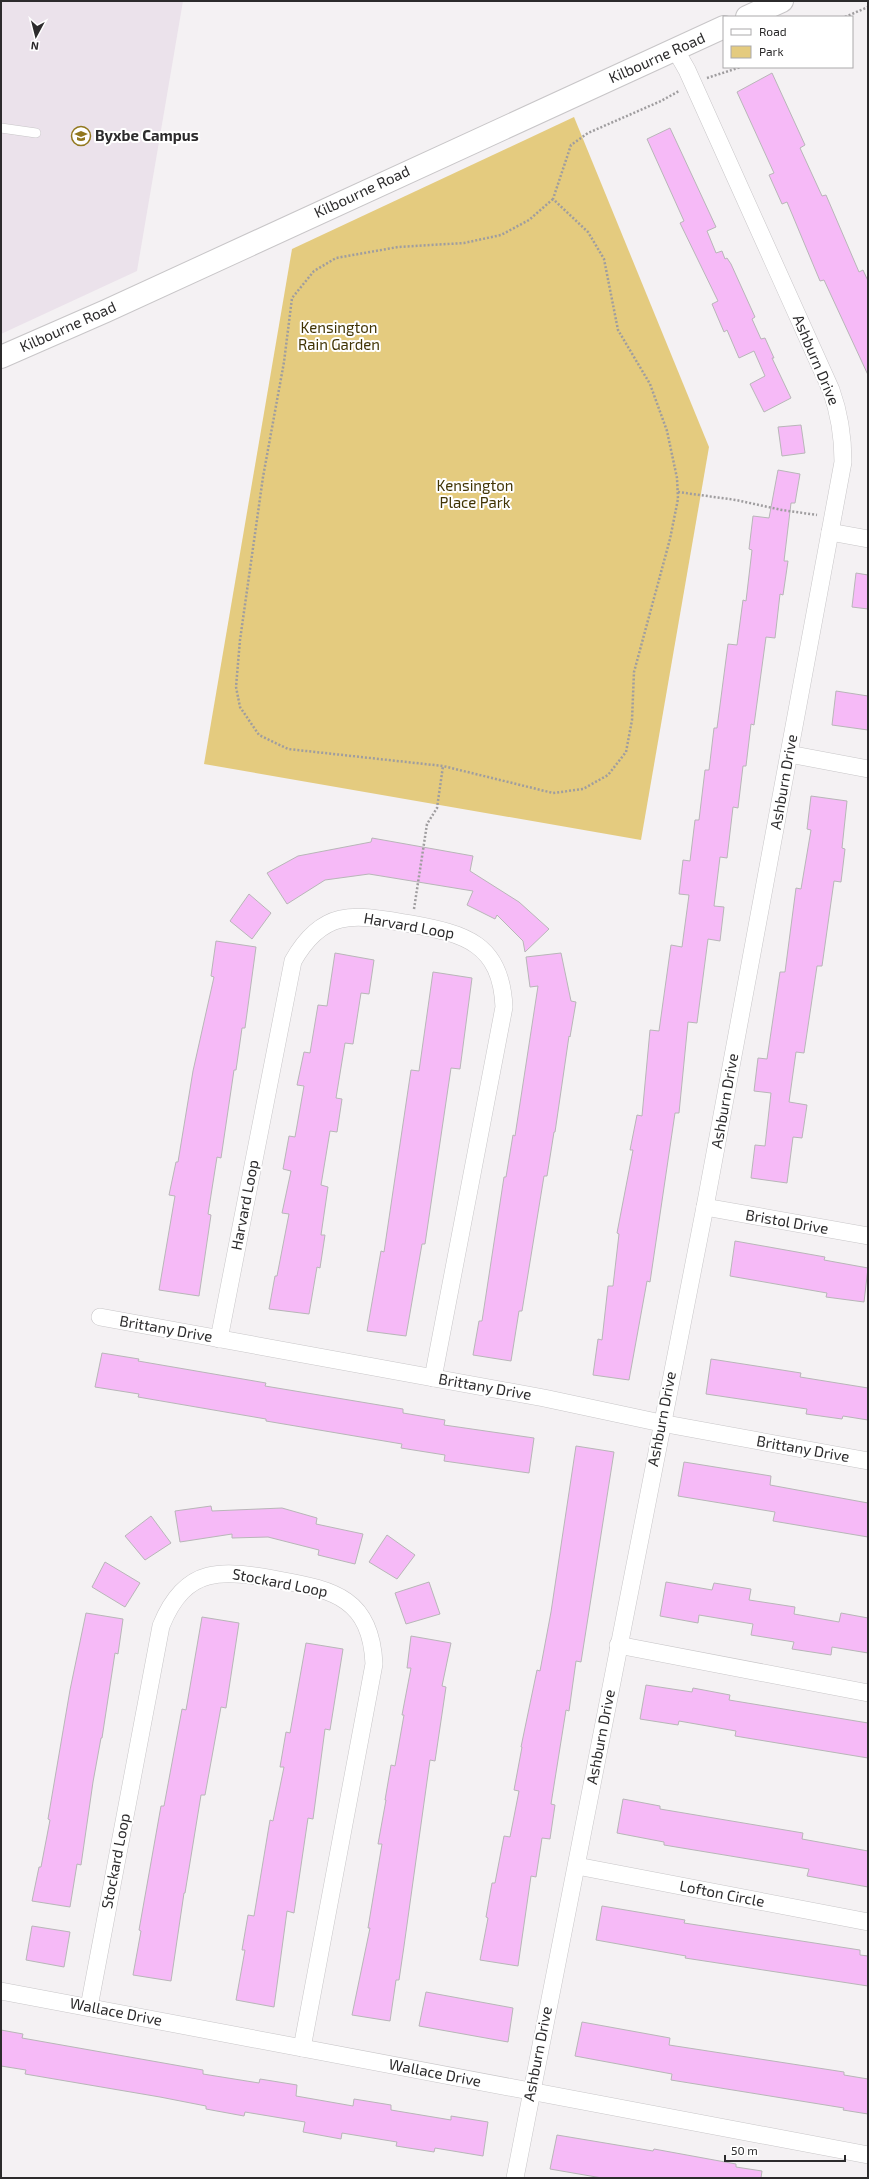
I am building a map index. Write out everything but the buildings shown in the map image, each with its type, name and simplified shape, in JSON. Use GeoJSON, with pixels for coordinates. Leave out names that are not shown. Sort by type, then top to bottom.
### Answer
{"type":"FeatureCollection","features":[{"type":"Feature","properties":{"kind":"main road"},"geometry":{"type":"LineString","coordinates":[[749,16],[782,1]]}},
{"type":"Feature","properties":{"kind":"main road","name":"Kilbourne Road"},"geometry":{"type":"LineString","coordinates":[[1,357],[106,311],[723,27]]}},
{"type":"Feature","properties":{"kind":"street","name":"Ashburn Drive"},"geometry":{"type":"LineString","coordinates":[[514,2178],[577,1866],[618,1645],[705,1207],[843,462],[843,439],[839,414],[831,390],[675,49]]}},
{"type":"Feature","properties":{"kind":"street"},"geometry":{"type":"LineString","coordinates":[[831,524],[868,539]]}},
{"type":"Feature","properties":{"kind":"street"},"geometry":{"type":"LineString","coordinates":[[789,754],[868,769]]}},
{"type":"Feature","properties":{"kind":"street","name":"Harvard Loop"},"geometry":{"type":"LineString","coordinates":[[219,1339],[293,961],[301,947],[313,934],[329,923],[346,918],[364,916],[411,924],[460,935],[474,943],[488,955],[498,971],[504,989],[504,1006],[433,1378]]}},
{"type":"Feature","properties":{"kind":"street","name":"Bristol Drive"},"geometry":{"type":"LineString","coordinates":[[705,1207],[868,1236]]}},
{"type":"Feature","properties":{"kind":"street","name":"Brittany Drive"},"geometry":{"type":"LineString","coordinates":[[100,1317],[544,1398],[661,1424],[868,1461]]}},
{"type":"Feature","properties":{"kind":"street","name":"Stockard Loop"},"geometry":{"type":"LineString","coordinates":[[89,2007],[161,1626],[167,1609],[176,1597],[190,1585],[205,1577],[220,1573],[238,1572],[315,1586],[331,1591],[346,1600],[360,1614],[368,1629],[373,1645],[374,1664],[302,2048]]}},
{"type":"Feature","properties":{"kind":"street"},"geometry":{"type":"LineString","coordinates":[[618,1645],[868,1693]]}},
{"type":"Feature","properties":{"kind":"street","name":"Lofton Circle"},"geometry":{"type":"LineString","coordinates":[[577,1866],[868,1922]]}},
{"type":"Feature","properties":{"kind":"street","name":"Wallace Drive"},"geometry":{"type":"LineString","coordinates":[[1,1990],[868,2155]]}},
{"type":"Feature","properties":{"kind":"lane"},"geometry":{"type":"LineString","coordinates":[[1,128],[36,133]]}},
{"type":"Feature","properties":{"kind":"path"},"geometry":{"type":"LineString","coordinates":[[847,16],[868,7]]}},
{"type":"Feature","properties":{"kind":"path"},"geometry":{"type":"LineString","coordinates":[[553,200],[588,232],[604,259],[618,330],[650,384],[667,431],[677,478],[678,492],[670,539],[634,672],[632,720],[626,752],[608,775],[583,788],[553,793],[443,766],[288,749],[259,734],[240,707],[236,687],[240,640],[263,477],[284,362],[292,298],[314,271],[336,258],[398,246],[464,243],[501,235],[529,220],[553,200],[571,145],[588,133],[661,101],[692,84],[738,68]]}},
{"type":"Feature","properties":{"kind":"path"},"geometry":{"type":"LineString","coordinates":[[678,492],[736,500],[782,510],[831,524]]}},
{"type":"Feature","properties":{"kind":"path"},"geometry":{"type":"LineString","coordinates":[[411,924],[427,824],[436,808],[443,766]]}},
{"type":"Feature","properties":{"kind":"shaded area","name":"Byxbe Campus"},"geometry":{"type":"Polygon","coordinates":[[[1,1],[183,1],[137,271],[1,334],[1,1]]]}},
{"type":"Feature","properties":{"kind":"green space","name":"Kensington Place Park"},"geometry":{"type":"Polygon","coordinates":[[[574,117],[709,447],[641,840],[204,764],[292,249],[574,117]]]}},
{"type":"Feature","properties":{"kind":"place","name":"Byxbe Campus"},"geometry":{"type":"Point","coordinates":[81,136]}},
{"type":"Feature","properties":{"kind":"park label","name":"Kensington Rain Garden"},"geometry":{"type":"Point","coordinates":[339,336]}}]}
